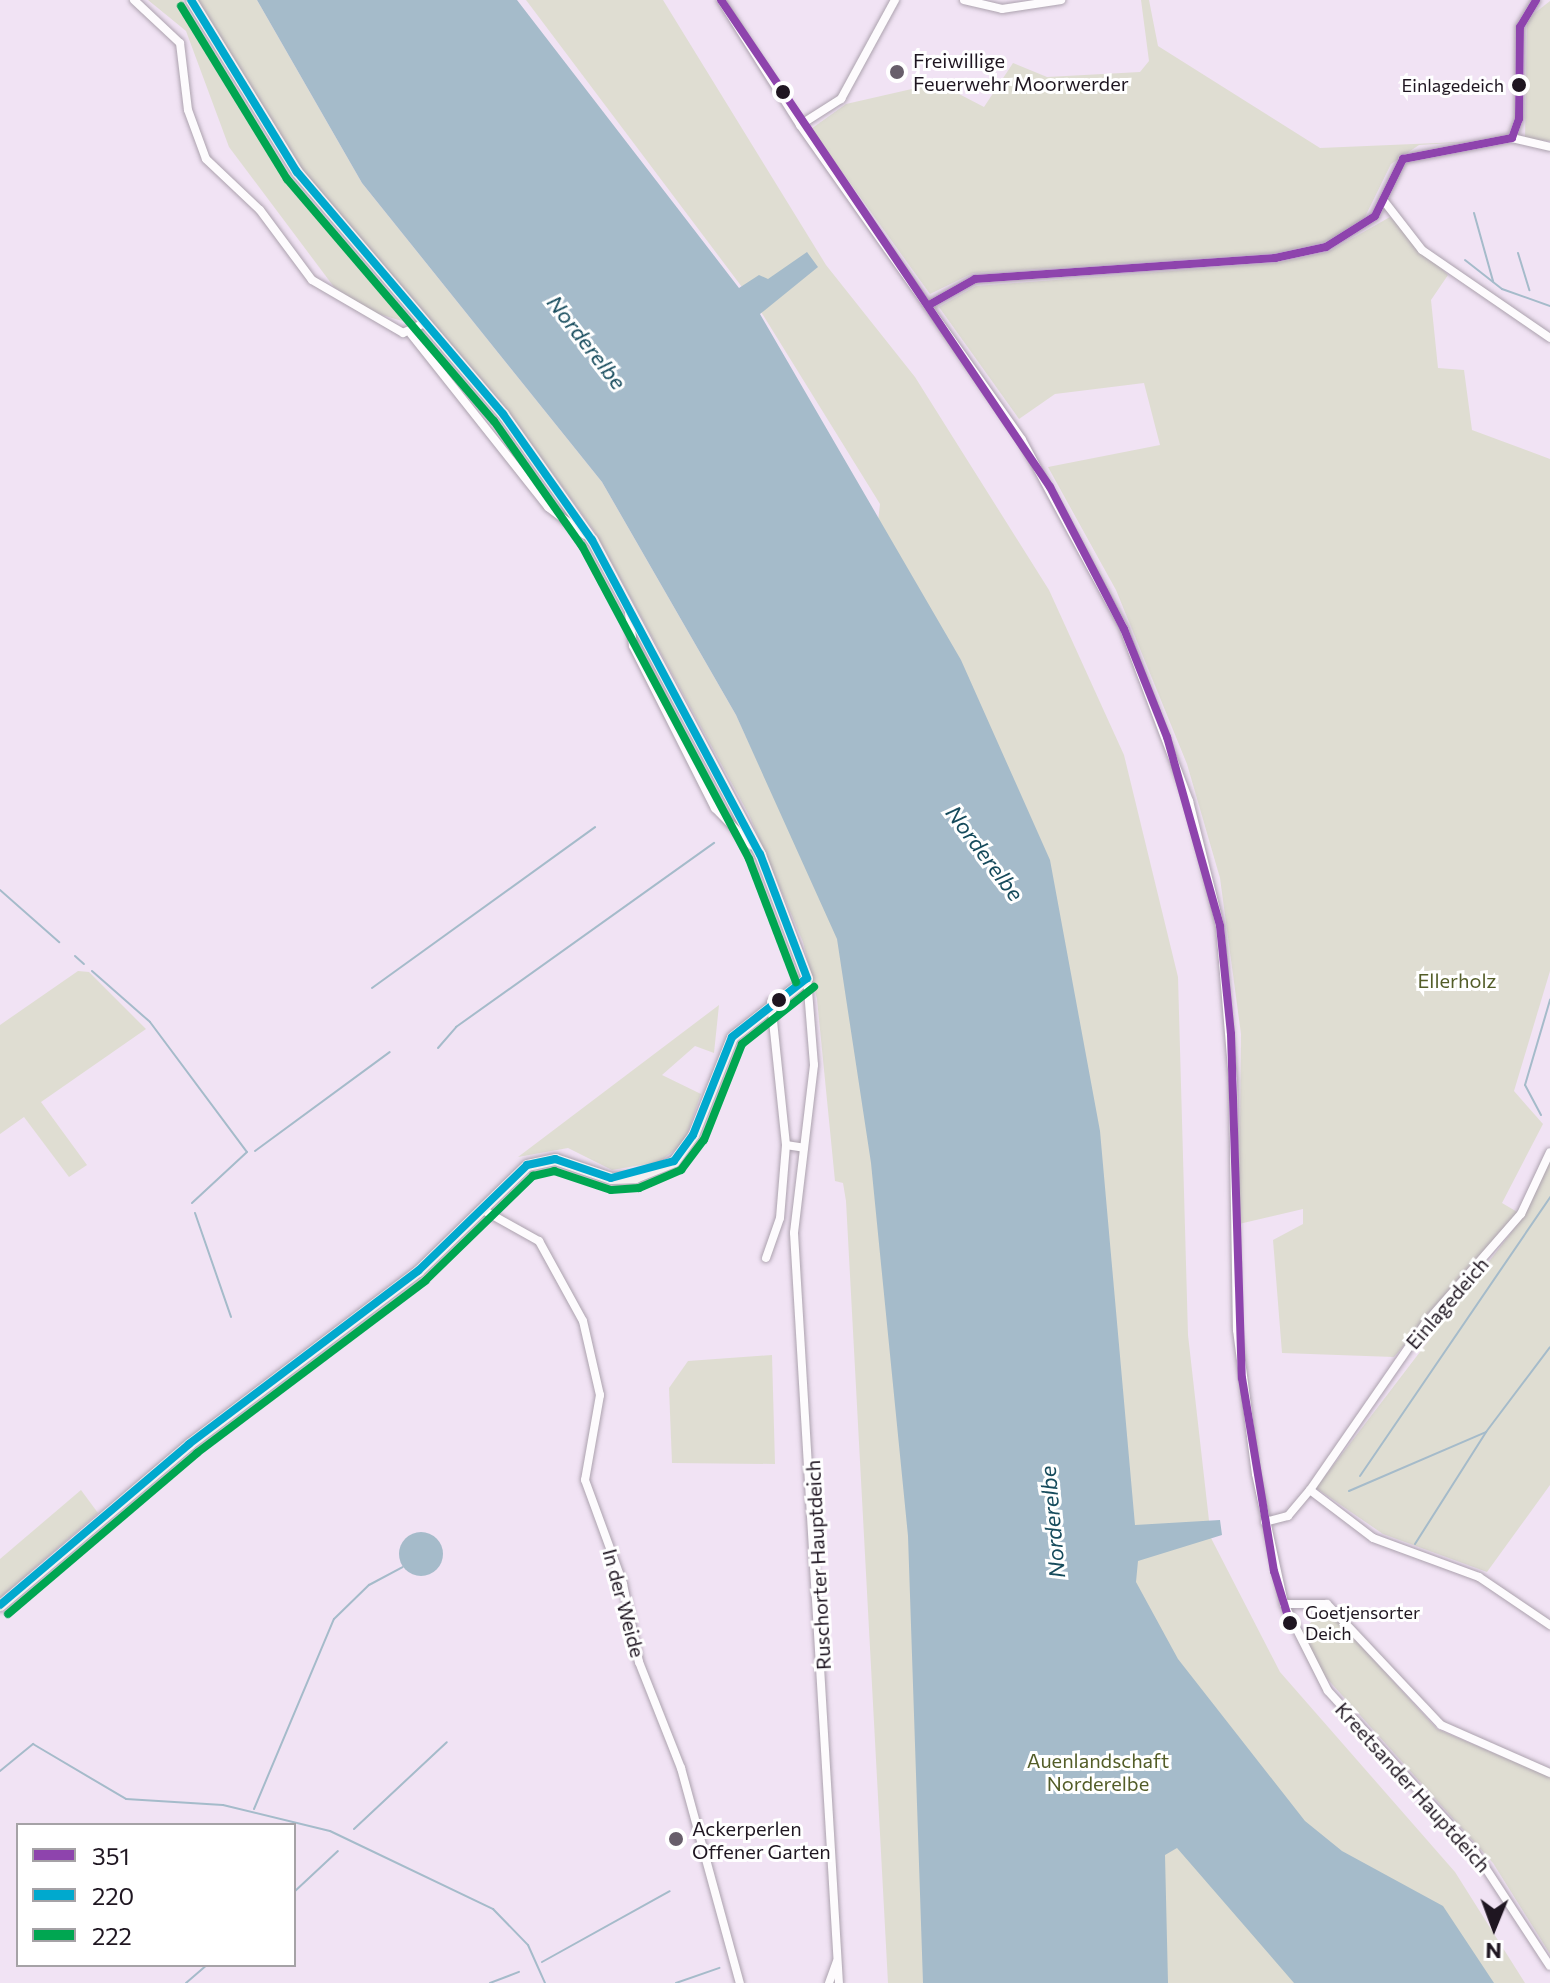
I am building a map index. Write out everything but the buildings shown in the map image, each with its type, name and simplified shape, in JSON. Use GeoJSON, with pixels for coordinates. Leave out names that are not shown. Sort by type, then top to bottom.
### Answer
{"type":"FeatureCollection","features":[{"type":"Feature","properties":{"kind":"street"},"geometry":{"type":"LineString","coordinates":[[134,0],[180,43],[188,110],[206,159],[260,210],[312,280],[370,319],[411,334],[548,507],[592,540]]}},
{"type":"Feature","properties":{"kind":"street"},"geometry":{"type":"LineString","coordinates":[[0,1605],[189,1444],[383,1300],[540,1160],[611,1178],[674,1161],[693,1135],[722,1052],[770,1001],[807,978],[760,854],[592,540],[503,414],[297,172],[191,0]]}},
{"type":"Feature","properties":{"kind":"street","name":"Kreetsander Hauptdeich"},"geometry":{"type":"LineString","coordinates":[[721,0],[800,125],[1022,440],[1107,594],[1201,840],[1229,1003],[1237,1330],[1265,1522],[1284,1604],[1328,1691],[1475,1852],[1550,1966]]}},
{"type":"Feature","properties":{"kind":"street"},"geometry":{"type":"LineString","coordinates":[[800,125],[841,99],[895,0]]}},
{"type":"Feature","properties":{"kind":"street"},"geometry":{"type":"LineString","coordinates":[[964,0],[1017,9],[1061,0]]}},
{"type":"Feature","properties":{"kind":"street"},"geometry":{"type":"LineString","coordinates":[[1512,138],[1532,2],[1519,0]]}},
{"type":"Feature","properties":{"kind":"street"},"geometry":{"type":"LineString","coordinates":[[929,305],[975,279],[1301,254],[1358,233],[1384,201],[1394,167],[1419,151],[1512,138],[1550,147]]}},
{"type":"Feature","properties":{"kind":"street"},"geometry":{"type":"LineString","coordinates":[[1384,201],[1422,250],[1550,338]]}},
{"type":"Feature","properties":{"kind":"street"},"geometry":{"type":"LineString","coordinates":[[411,334],[424,323]]}},
{"type":"Feature","properties":{"kind":"street"},"geometry":{"type":"LineString","coordinates":[[628,604],[633,646],[715,808],[760,854]]}},
{"type":"Feature","properties":{"kind":"street","name":"Ruschorter Hauptdeich"},"geometry":{"type":"LineString","coordinates":[[807,978],[815,1034],[794,1233],[839,1983]]}},
{"type":"Feature","properties":{"kind":"street"},"geometry":{"type":"LineString","coordinates":[[766,1258],[780,1218],[786,1145],[770,1001]]}},
{"type":"Feature","properties":{"kind":"street"},"geometry":{"type":"LineString","coordinates":[[786,1145],[804,1148]]}},
{"type":"Feature","properties":{"kind":"street","name":"Einlagedeich"},"geometry":{"type":"LineString","coordinates":[[1265,1522],[1288,1516],[1310,1490],[1425,1324],[1521,1214],[1550,1152]]}},
{"type":"Feature","properties":{"kind":"street","name":"In der Weide"},"geometry":{"type":"LineString","coordinates":[[485,1211],[539,1241],[583,1321],[600,1395],[585,1480],[623,1584],[639,1662],[681,1768],[740,1983]]}},
{"type":"Feature","properties":{"kind":"street"},"geometry":{"type":"LineString","coordinates":[[1310,1490],[1373,1538],[1479,1577],[1550,1625]]}},
{"type":"Feature","properties":{"kind":"street"},"geometry":{"type":"LineString","coordinates":[[1284,1604],[1327,1604],[1441,1725],[1550,1773]]}},
{"type":"Feature","properties":{"kind":"street"},"geometry":{"type":"LineString","coordinates":[[829,1983],[838,1957]]}},
{"type":"Feature","properties":{"kind":"green space"},"geometry":{"type":"Polygon","coordinates":[[[148,0],[182,0],[292,180],[409,323],[372,312],[334,287],[229,147],[186,31],[148,0]]]}},
{"type":"Feature","properties":{"kind":"green space","name":"Auenlandschaft Norderelbe"},"geometry":{"type":"Polygon","coordinates":[[[196,0],[257,0],[362,183],[602,482],[736,715],[832,922],[880,504],[763,315],[526,0],[663,0],[826,265],[915,377],[1049,590],[1124,755],[1178,977],[1188,1335],[1211,1538],[1280,1672],[1455,1872],[1525,1983],[888,1983],[846,1201],[843,1183],[835,1181],[817,999],[803,942],[749,815],[595,532],[505,407],[304,172],[196,0]]]}},
{"type":"Feature","properties":{"kind":"green space"},"geometry":{"type":"Polygon","coordinates":[[[1141,0],[1149,0],[1158,46],[1320,148],[1484,141],[1419,145],[1391,164],[1361,225],[1324,242],[1275,253],[973,273],[930,294],[811,129],[846,104],[938,83],[984,107],[1013,63],[1047,77],[1140,72],[1149,61],[1141,0]]]}},
{"type":"Feature","properties":{"kind":"green space"},"geometry":{"type":"Polygon","coordinates":[[[1550,1],[1550,141],[1525,139],[1527,19],[1550,1]]]}},
{"type":"Feature","properties":{"kind":"green space","name":"Ellerholz"},"geometry":{"type":"Polygon","coordinates":[[[1390,217],[1448,275],[1431,300],[1438,368],[1464,370],[1472,430],[1550,459],[1550,971],[1514,1091],[1543,1124],[1502,1203],[1519,1213],[1394,1357],[1282,1353],[1273,1240],[1303,1224],[1303,1209],[1239,1224],[1241,1034],[1220,878],[1187,764],[1116,590],[1048,467],[1160,445],[1144,383],[1055,394],[1019,419],[939,307],[976,286],[1276,263],[1328,252],[1390,217]]]}},
{"type":"Feature","properties":{"kind":"green space"},"geometry":{"type":"Polygon","coordinates":[[[78,971],[89,972],[146,1029],[41,1102],[87,1165],[69,1177],[24,1117],[0,1134],[0,1025],[78,971]]]}},
{"type":"Feature","properties":{"kind":"green space"},"geometry":{"type":"Polygon","coordinates":[[[719,1005],[714,1053],[695,1046],[662,1075],[701,1094],[684,1143],[659,1162],[612,1170],[568,1148],[518,1157],[719,1005]]]}},
{"type":"Feature","properties":{"kind":"green space"},"geometry":{"type":"Polygon","coordinates":[[[1550,1158],[1550,1485],[1487,1572],[1383,1534],[1316,1488],[1523,1217],[1550,1158]]]}},
{"type":"Feature","properties":{"kind":"green space"},"geometry":{"type":"Polygon","coordinates":[[[772,1355],[775,1464],[672,1463],[669,1388],[688,1361],[772,1355]]]}},
{"type":"Feature","properties":{"kind":"green space"},"geometry":{"type":"Polygon","coordinates":[[[81,1490],[98,1513],[0,1598],[0,1559],[81,1490]]]}},
{"type":"Feature","properties":{"kind":"green space"},"geometry":{"type":"Polygon","coordinates":[[[1326,1608],[1437,1729],[1550,1777],[1550,1954],[1493,1863],[1323,1674],[1301,1632],[1326,1608]]]}},
{"type":"Feature","properties":{"kind":"water","name":"Auenlandschaft Norderelbe"},"geometry":{"type":"Polygon","coordinates":[[[257,0],[517,0],[739,288],[759,275],[768,279],[807,252],[818,267],[760,314],[961,660],[1050,860],[1100,1131],[1135,1525],[1220,1520],[1222,1535],[1138,1561],[1136,1582],[1178,1659],[1305,1821],[1342,1851],[1443,1906],[1494,1983],[1294,1983],[1177,1848],[1165,1855],[1168,1983],[923,1983],[908,1536],[871,1163],[837,939],[736,715],[602,482],[362,183],[257,0]]]}},
{"type":"Feature","properties":{"kind":"water"},"geometry":{"type":"Polygon","coordinates":[[[421,1532],[437,1538],[443,1554],[437,1570],[421,1576],[405,1570],[399,1554],[405,1538],[421,1532]]]}},
{"type":"Feature","properties":{"kind":"waterway"},"geometry":{"type":"LineString","coordinates":[[1474,213],[1493,281]]}},
{"type":"Feature","properties":{"kind":"waterway"},"geometry":{"type":"LineString","coordinates":[[1518,253],[1529,290]]}},
{"type":"Feature","properties":{"kind":"waterway"},"geometry":{"type":"LineString","coordinates":[[1465,260],[1502,289],[1550,306]]}},
{"type":"Feature","properties":{"kind":"waterway"},"geometry":{"type":"LineString","coordinates":[[372,988],[595,827]]}},
{"type":"Feature","properties":{"kind":"waterway"},"geometry":{"type":"LineString","coordinates":[[438,1048],[456,1027],[714,843]]}},
{"type":"Feature","properties":{"kind":"waterway"},"geometry":{"type":"LineString","coordinates":[[0,890],[59,942]]}},
{"type":"Feature","properties":{"kind":"waterway"},"geometry":{"type":"LineString","coordinates":[[75,956],[84,964]]}},
{"type":"Feature","properties":{"kind":"waterway"},"geometry":{"type":"LineString","coordinates":[[92,971],[150,1022],[247,1152],[192,1203]]}},
{"type":"Feature","properties":{"kind":"waterway"},"geometry":{"type":"LineString","coordinates":[[1541,1115],[1525,1085],[1550,1000]]}},
{"type":"Feature","properties":{"kind":"waterway"},"geometry":{"type":"LineString","coordinates":[[255,1151],[390,1052]]}},
{"type":"Feature","properties":{"kind":"waterway"},"geometry":{"type":"LineString","coordinates":[[1360,1476],[1550,1197]]}},
{"type":"Feature","properties":{"kind":"waterway"},"geometry":{"type":"LineString","coordinates":[[195,1213],[231,1317]]}},
{"type":"Feature","properties":{"kind":"waterway"},"geometry":{"type":"LineString","coordinates":[[1349,1491],[1486,1432],[1550,1347]]}},
{"type":"Feature","properties":{"kind":"waterway"},"geometry":{"type":"LineString","coordinates":[[1415,1544],[1486,1432]]}},
{"type":"Feature","properties":{"kind":"waterway"},"geometry":{"type":"LineString","coordinates":[[254,1809],[334,1619],[369,1585],[403,1567]]}},
{"type":"Feature","properties":{"kind":"waterway"},"geometry":{"type":"LineString","coordinates":[[354,1829],[447,1742]]}},
{"type":"Feature","properties":{"kind":"waterway"},"geometry":{"type":"LineString","coordinates":[[0,1771],[33,1744],[126,1799],[223,1805],[330,1831],[493,1909],[528,1945],[545,1983]]}},
{"type":"Feature","properties":{"kind":"waterway"},"geometry":{"type":"LineString","coordinates":[[296,1890],[338,1851]]}},
{"type":"Feature","properties":{"kind":"waterway"},"geometry":{"type":"LineString","coordinates":[[542,1962],[670,1891]]}},
{"type":"Feature","properties":{"kind":"waterway"},"geometry":{"type":"LineString","coordinates":[[186,1983],[205,1967]]}},
{"type":"Feature","properties":{"kind":"waterway"},"geometry":{"type":"LineString","coordinates":[[676,1983],[719,1968]]}},
{"type":"Feature","properties":{"kind":"waterway"},"geometry":{"type":"LineString","coordinates":[[490,1983],[519,1972]]}},
{"type":"Feature","properties":{"kind":"transit line","name":"220"},"geometry":{"type":"LineString","coordinates":[[191,0],[297,172],[503,414],[592,540],[760,854],[807,978]]}},
{"type":"Feature","properties":{"kind":"transit line","name":"351"},"geometry":{"type":"LineString","coordinates":[[721,0],[1050,487],[1124,629],[1167,737],[1220,926],[1231,1034],[1242,1378],[1274,1571],[1290,1623]]}},
{"type":"Feature","properties":{"kind":"transit line","name":"351"},"geometry":{"type":"LineString","coordinates":[[1512,138],[1519,119],[1520,27],[1536,0]]}},
{"type":"Feature","properties":{"kind":"transit line","name":"222"},"geometry":{"type":"LineString","coordinates":[[181,6],[287,179],[494,421],[582,546],[749,859],[796,982]]}},
{"type":"Feature","properties":{"kind":"transit line","name":"351"},"geometry":{"type":"LineString","coordinates":[[929,305],[975,279],[1275,258],[1326,247],[1375,216],[1403,159],[1512,138]]}},
{"type":"Feature","properties":{"kind":"transit line","name":"220"},"geometry":{"type":"LineString","coordinates":[[0,1605],[189,1444],[418,1271],[527,1165],[555,1159],[611,1178],[674,1161],[693,1135],[732,1037],[807,978]]}},
{"type":"Feature","properties":{"kind":"transit line","name":"222"},"geometry":{"type":"LineString","coordinates":[[8,1614],[197,1453],[425,1281],[533,1176],[554,1171],[611,1190],[639,1188],[681,1170],[704,1140],[742,1044],[814,987]]}},
{"type":"Feature","properties":{"kind":"place","name":"Freiwillige Feuerwehr Moorwerder"},"geometry":{"type":"Point","coordinates":[897,72]}},
{"type":"Feature","properties":{"kind":"place","name":"Einlagedeich"},"geometry":{"type":"Point","coordinates":[1519,85]}},
{"type":"Feature","properties":{"kind":"place","name":"Goetjensorter Deich"},"geometry":{"type":"Point","coordinates":[1290,1623]}},
{"type":"Feature","properties":{"kind":"place","name":"Ackerperlen Offener Garten"},"geometry":{"type":"Point","coordinates":[676,1839]}},
{"type":"Feature","properties":{"kind":"water label","name":"Norderelbe"},"geometry":{"type":"Point","coordinates":[587,342]}},
{"type":"Feature","properties":{"kind":"water label","name":"Norderelbe"},"geometry":{"type":"Point","coordinates":[985,853]}},
{"type":"Feature","properties":{"kind":"water label","name":"Norderelbe"},"geometry":{"type":"Point","coordinates":[1052,1522]}}]}
